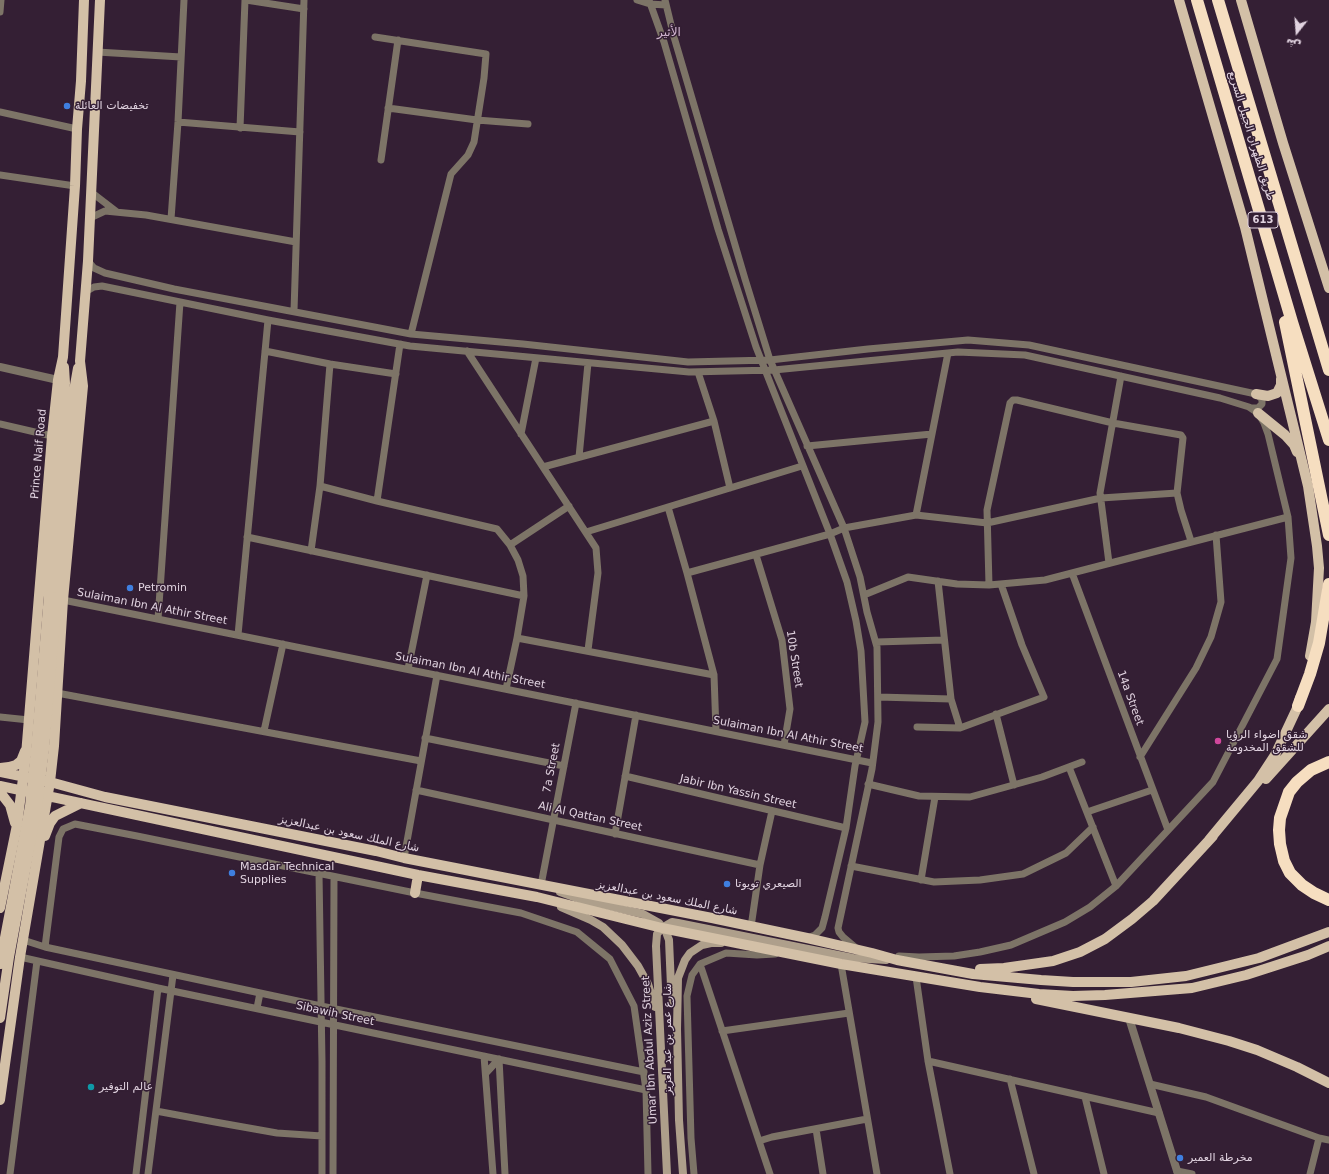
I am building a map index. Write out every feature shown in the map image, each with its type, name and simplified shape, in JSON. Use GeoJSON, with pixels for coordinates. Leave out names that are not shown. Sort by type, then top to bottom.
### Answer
{"type":"FeatureCollection","features":[{"type":"Feature","properties":{"kind":"highway","name":"طريق الظهران الجبيل السريع"},"geometry":{"type":"LineString","coordinates":[[1197,0],[1292,322],[1329,440]]}},
{"type":"Feature","properties":{"kind":"highway","name":"طريق الظهران الجبيل السريع"},"geometry":{"type":"LineString","coordinates":[[1218,0],[1329,370]]}},
{"type":"Feature","properties":{"kind":"highway"},"geometry":{"type":"LineString","coordinates":[[1270,244],[1329,535]]}},
{"type":"Feature","properties":{"kind":"highway"},"geometry":{"type":"LineString","coordinates":[[1319,335],[1329,357]]}},
{"type":"Feature","properties":{"kind":"highway"},"geometry":{"type":"LineString","coordinates":[[1298,706],[1310,674],[1319,643],[1329,584]]}},
{"type":"Feature","properties":{"kind":"highway"},"geometry":{"type":"LineString","coordinates":[[1329,762],[1311,770],[1297,782],[1289,792],[1280,818],[1279,830],[1280,844],[1284,861],[1290,872],[1302,885],[1314,894],[1329,900]]}},
{"type":"Feature","properties":{"kind":"main road","name":"Prince Naif Road"},"geometry":{"type":"LineString","coordinates":[[0,908],[17,828],[24,777],[52,436],[58,380],[63,357],[75,186],[84,0]]}},
{"type":"Feature","properties":{"kind":"main road"},"geometry":{"type":"LineString","coordinates":[[0,1018],[9,957],[40,786],[44,750],[70,430],[75,385],[80,361],[88,261],[100,0]]}},
{"type":"Feature","properties":{"kind":"main road"},"geometry":{"type":"LineString","coordinates":[[1179,0],[1245,228],[1308,486],[1319,568],[1318,598],[1314,634],[1298,706],[1275,755],[1258,781],[1209,840]]}},
{"type":"Feature","properties":{"kind":"main road"},"geometry":{"type":"LineString","coordinates":[[1241,0],[1329,288]]}},
{"type":"Feature","properties":{"kind":"main road"},"geometry":{"type":"LineString","coordinates":[[0,1100],[20,957],[50,782],[54,746],[57,693],[56,597],[65,383],[63,357]]}},
{"type":"Feature","properties":{"kind":"main road"},"geometry":{"type":"LineString","coordinates":[[1256,394],[1268,396],[1277,393],[1281,385],[1281,377]]}},
{"type":"Feature","properties":{"kind":"main road"},"geometry":{"type":"LineString","coordinates":[[1253,410],[1285,435],[1294,445],[1302,462]]}},
{"type":"Feature","properties":{"kind":"main road"},"geometry":{"type":"LineString","coordinates":[[0,964],[30,806],[56,597]]}},
{"type":"Feature","properties":{"kind":"main road"},"geometry":{"type":"LineString","coordinates":[[925,965],[978,969],[1004,968],[1053,961],[1080,952],[1105,939],[1154,900],[1329,709]]}},
{"type":"Feature","properties":{"kind":"main road"},"geometry":{"type":"LineString","coordinates":[[0,768],[9,768],[21,761],[27,745]]}},
{"type":"Feature","properties":{"kind":"main road"},"geometry":{"type":"LineString","coordinates":[[54,746],[57,776],[61,781],[105,798]]}},
{"type":"Feature","properties":{"kind":"main road","name":"شارع الملك سعود بن عبدالعزيز"},"geometry":{"type":"LineString","coordinates":[[0,772],[50,782],[105,798],[807,938],[897,960],[973,974],[1073,982],[1131,982],[1186,976],[1259,958],[1329,932]]}},
{"type":"Feature","properties":{"kind":"main road"},"geometry":{"type":"LineString","coordinates":[[0,786],[21,792],[82,803],[418,875],[537,897],[662,928],[841,964],[980,988],[1214,1037],[1257,1050],[1297,1067],[1329,1084]]}},
{"type":"Feature","properties":{"kind":"main road"},"geometry":{"type":"LineString","coordinates":[[0,792],[10,805],[17,828]]}},
{"type":"Feature","properties":{"kind":"main road"},"geometry":{"type":"LineString","coordinates":[[37,854],[50,823],[55,816],[82,803]]}},
{"type":"Feature","properties":{"kind":"main road"},"geometry":{"type":"LineString","coordinates":[[415,894],[418,875]]}},
{"type":"Feature","properties":{"kind":"main road"},"geometry":{"type":"LineString","coordinates":[[541,885],[582,900],[643,914],[653,919],[666,932],[677,1029]]}},
{"type":"Feature","properties":{"kind":"main road"},"geometry":{"type":"LineString","coordinates":[[537,897],[591,920],[603,928],[622,945],[638,966],[648,984],[654,1000],[660,1030]]}},
{"type":"Feature","properties":{"kind":"main road"},"geometry":{"type":"LineString","coordinates":[[662,928],[672,922],[853,958],[897,960]]}},
{"type":"Feature","properties":{"kind":"main road","name":"Umar Ibn Abdul Aziz Street"},"geometry":{"type":"LineString","coordinates":[[662,928],[657,934],[656,946],[667,1174]]}},
{"type":"Feature","properties":{"kind":"main road","name":"شارع عمر بن عبد العزيز"},"geometry":{"type":"LineString","coordinates":[[683,1174],[677,1029],[678,982],[681,968],[690,954],[702,945],[734,942]]}},
{"type":"Feature","properties":{"kind":"main road"},"geometry":{"type":"LineString","coordinates":[[980,988],[1073,996],[1192,988],[1246,975],[1308,955],[1329,946]]}},
{"type":"Feature","properties":{"kind":"street"},"geometry":{"type":"LineString","coordinates":[[0,12],[1,0]]}},
{"type":"Feature","properties":{"kind":"street"},"geometry":{"type":"LineString","coordinates":[[171,219],[178,122],[184,0]]}},
{"type":"Feature","properties":{"kind":"street"},"geometry":{"type":"LineString","coordinates":[[240,128],[246,0],[304,9]]}},
{"type":"Feature","properties":{"kind":"street"},"geometry":{"type":"LineString","coordinates":[[294,311],[304,0]]}},
{"type":"Feature","properties":{"kind":"street"},"geometry":{"type":"LineString","coordinates":[[637,0],[665,2],[674,37],[770,360],[844,528],[860,577],[876,642],[878,722],[868,784],[839,921],[839,932],[858,950]]}},
{"type":"Feature","properties":{"kind":"street"},"geometry":{"type":"LineString","coordinates":[[649,2],[664,42],[718,229],[760,360],[830,534],[847,582],[856,621],[861,651],[865,722],[846,828],[826,918],[819,932],[807,938]]}},
{"type":"Feature","properties":{"kind":"street"},"geometry":{"type":"LineString","coordinates":[[375,37],[486,54],[484,78],[474,142],[468,155],[451,174],[411,334]]}},
{"type":"Feature","properties":{"kind":"street"},"geometry":{"type":"LineString","coordinates":[[380,160],[398,40]]}},
{"type":"Feature","properties":{"kind":"street"},"geometry":{"type":"LineString","coordinates":[[97,52],[181,57]]}},
{"type":"Feature","properties":{"kind":"street"},"geometry":{"type":"LineString","coordinates":[[388,108],[477,120],[528,124]]}},
{"type":"Feature","properties":{"kind":"street"},"geometry":{"type":"LineString","coordinates":[[0,112],[77,129]]}},
{"type":"Feature","properties":{"kind":"street"},"geometry":{"type":"LineString","coordinates":[[178,122],[300,132]]}},
{"type":"Feature","properties":{"kind":"street"},"geometry":{"type":"LineString","coordinates":[[0,175],[75,186]]}},
{"type":"Feature","properties":{"kind":"street"},"geometry":{"type":"LineString","coordinates":[[91,192],[117,212]]}},
{"type":"Feature","properties":{"kind":"street"},"geometry":{"type":"LineString","coordinates":[[90,218],[105,211],[146,215],[296,242]]}},
{"type":"Feature","properties":{"kind":"street"},"geometry":{"type":"LineString","coordinates":[[88,261],[94,268],[105,273],[174,289],[411,334],[523,344],[688,362],[770,360],[968,340],[1029,345],[1256,394],[1262,399],[1261,406],[1253,410]]}},
{"type":"Feature","properties":{"kind":"street"},"geometry":{"type":"LineString","coordinates":[[85,292],[94,287],[102,286],[268,320],[400,344],[588,363],[698,372],[774,370],[958,352],[1025,354],[1220,398],[1253,410],[1264,423],[1268,434],[1288,517],[1291,558],[1277,659],[1213,782],[1116,886],[1090,907],[1065,922],[1011,945],[980,952],[954,956],[919,957],[872,953]]}},
{"type":"Feature","properties":{"kind":"street"},"geometry":{"type":"LineString","coordinates":[[158,297],[163,291],[174,289]]}},
{"type":"Feature","properties":{"kind":"street"},"geometry":{"type":"LineString","coordinates":[[158,619],[180,302]]}},
{"type":"Feature","properties":{"kind":"street"},"geometry":{"type":"LineString","coordinates":[[238,635],[268,320]]}},
{"type":"Feature","properties":{"kind":"street"},"geometry":{"type":"LineString","coordinates":[[377,501],[400,344]]}},
{"type":"Feature","properties":{"kind":"street"},"geometry":{"type":"LineString","coordinates":[[467,351],[596,548],[598,573],[588,650]]}},
{"type":"Feature","properties":{"kind":"street"},"geometry":{"type":"LineString","coordinates":[[265,352],[396,374]]}},
{"type":"Feature","properties":{"kind":"street"},"geometry":{"type":"LineString","coordinates":[[916,515],[948,353]]}},
{"type":"Feature","properties":{"kind":"street"},"geometry":{"type":"LineString","coordinates":[[521,434],[536,358]]}},
{"type":"Feature","properties":{"kind":"street"},"geometry":{"type":"LineString","coordinates":[[579,457],[588,363]]}},
{"type":"Feature","properties":{"kind":"street"},"geometry":{"type":"LineString","coordinates":[[311,551],[320,486],[330,364]]}},
{"type":"Feature","properties":{"kind":"street"},"geometry":{"type":"LineString","coordinates":[[0,368],[58,380]]}},
{"type":"Feature","properties":{"kind":"street"},"geometry":{"type":"LineString","coordinates":[[698,372],[714,421],[730,488]]}},
{"type":"Feature","properties":{"kind":"street"},"geometry":{"type":"LineString","coordinates":[[1109,563],[1100,493],[1121,376]]}},
{"type":"Feature","properties":{"kind":"street"},"geometry":{"type":"LineString","coordinates":[[989,585],[987,510],[1010,402],[1017,400],[1113,423],[1181,435],[1183,438],[1177,493],[1180,510],[1191,542]]}},
{"type":"Feature","properties":{"kind":"street"},"geometry":{"type":"LineString","coordinates":[[543,467],[714,421]]}},
{"type":"Feature","properties":{"kind":"street"},"geometry":{"type":"LineString","coordinates":[[0,424],[52,436]]}},
{"type":"Feature","properties":{"kind":"street"},"geometry":{"type":"LineString","coordinates":[[807,446],[932,434]]}},
{"type":"Feature","properties":{"kind":"street"},"geometry":{"type":"LineString","coordinates":[[586,532],[802,466]]}},
{"type":"Feature","properties":{"kind":"street"},"geometry":{"type":"LineString","coordinates":[[320,486],[497,529],[510,545],[518,560],[523,576],[524,596],[506,689]]}},
{"type":"Feature","properties":{"kind":"street"},"geometry":{"type":"LineString","coordinates":[[688,573],[830,534],[844,528],[916,515],[987,522],[1101,498],[1177,493]]}},
{"type":"Feature","properties":{"kind":"street"},"geometry":{"type":"LineString","coordinates":[[510,545],[569,506]]}},
{"type":"Feature","properties":{"kind":"street"},"geometry":{"type":"LineString","coordinates":[[668,507],[688,573],[714,675],[716,731]]}},
{"type":"Feature","properties":{"kind":"street"},"geometry":{"type":"LineString","coordinates":[[864,595],[908,577],[989,585],[1045,580],[1288,517]]}},
{"type":"Feature","properties":{"kind":"street"},"geometry":{"type":"LineString","coordinates":[[1140,757],[1196,668],[1211,637],[1220,602],[1216,535]]}},
{"type":"Feature","properties":{"kind":"street"},"geometry":{"type":"LineString","coordinates":[[247,537],[524,596]]}},
{"type":"Feature","properties":{"kind":"street","name":"10b Street"},"geometry":{"type":"LineString","coordinates":[[756,555],[783,647],[790,709],[784,745]]}},
{"type":"Feature","properties":{"kind":"street","name":"14a Street"},"geometry":{"type":"LineString","coordinates":[[1072,573],[1168,830]]}},
{"type":"Feature","properties":{"kind":"street"},"geometry":{"type":"LineString","coordinates":[[408,669],[427,575]]}},
{"type":"Feature","properties":{"kind":"street"},"geometry":{"type":"LineString","coordinates":[[938,581],[952,699],[960,728]]}},
{"type":"Feature","properties":{"kind":"street"},"geometry":{"type":"LineString","coordinates":[[917,727],[960,728],[1044,697],[1022,645],[1001,584]]}},
{"type":"Feature","properties":{"kind":"street","name":"Sulaiman Ibn Al Athir Street"},"geometry":{"type":"LineString","coordinates":[[56,597],[158,619],[872,763]]}},
{"type":"Feature","properties":{"kind":"street"},"geometry":{"type":"LineString","coordinates":[[517,638],[588,650],[714,675]]}},
{"type":"Feature","properties":{"kind":"street"},"geometry":{"type":"LineString","coordinates":[[876,642],[944,640]]}},
{"type":"Feature","properties":{"kind":"street"},"geometry":{"type":"LineString","coordinates":[[264,731],[283,644]]}},
{"type":"Feature","properties":{"kind":"street"},"geometry":{"type":"LineString","coordinates":[[404,858],[436,675]]}},
{"type":"Feature","properties":{"kind":"street"},"geometry":{"type":"LineString","coordinates":[[57,693],[421,761]]}},
{"type":"Feature","properties":{"kind":"street"},"geometry":{"type":"LineString","coordinates":[[878,697],[952,699]]}},
{"type":"Feature","properties":{"kind":"street","name":"7a Street"},"geometry":{"type":"LineString","coordinates":[[541,885],[576,703]]}},
{"type":"Feature","properties":{"kind":"street"},"geometry":{"type":"LineString","coordinates":[[996,714],[1014,785]]}},
{"type":"Feature","properties":{"kind":"street"},"geometry":{"type":"LineString","coordinates":[[615,834],[636,715]]}},
{"type":"Feature","properties":{"kind":"street"},"geometry":{"type":"LineString","coordinates":[[0,717],[29,720]]}},
{"type":"Feature","properties":{"kind":"street"},"geometry":{"type":"LineString","coordinates":[[425,738],[564,766]]}},
{"type":"Feature","properties":{"kind":"street"},"geometry":{"type":"LineString","coordinates":[[868,784],[919,796],[970,797],[1042,777],[1082,762]]}},
{"type":"Feature","properties":{"kind":"street"},"geometry":{"type":"LineString","coordinates":[[1069,767],[1116,886]]}},
{"type":"Feature","properties":{"kind":"street","name":"Jabir Ibn Yassin Street"},"geometry":{"type":"LineString","coordinates":[[625,776],[846,828]]}},
{"type":"Feature","properties":{"kind":"street","name":"Ali Al Qattan Street"},"geometry":{"type":"LineString","coordinates":[[416,790],[760,866]]}},
{"type":"Feature","properties":{"kind":"street"},"geometry":{"type":"LineString","coordinates":[[1087,812],[1152,790]]}},
{"type":"Feature","properties":{"kind":"street"},"geometry":{"type":"LineString","coordinates":[[921,880],[935,797]]}},
{"type":"Feature","properties":{"kind":"street"},"geometry":{"type":"LineString","coordinates":[[751,927],[760,866],[772,811]]}},
{"type":"Feature","properties":{"kind":"street"},"geometry":{"type":"LineString","coordinates":[[45,947],[59,837],[63,829],[75,824],[334,876],[415,894],[522,913],[577,932],[610,959],[634,1006],[646,1090],[648,1174]]}},
{"type":"Feature","properties":{"kind":"street"},"geometry":{"type":"LineString","coordinates":[[851,866],[934,882],[980,880],[1023,874],[1066,854],[1092,827]]}},
{"type":"Feature","properties":{"kind":"street"},"geometry":{"type":"LineString","coordinates":[[319,873],[322,1174]]}},
{"type":"Feature","properties":{"kind":"street"},"geometry":{"type":"LineString","coordinates":[[333,1174],[334,876]]}},
{"type":"Feature","properties":{"kind":"street"},"geometry":{"type":"LineString","coordinates":[[826,918],[826,921],[831,924],[836,924],[839,921]]}},
{"type":"Feature","properties":{"kind":"street","name":"Sibawih Street"},"geometry":{"type":"LineString","coordinates":[[23,940],[45,947],[174,975],[644,1072]]}},
{"type":"Feature","properties":{"kind":"street"},"geometry":{"type":"LineString","coordinates":[[694,1174],[691,1138],[687,996],[692,975],[700,964],[726,952],[757,955],[788,953]]}},
{"type":"Feature","properties":{"kind":"street","name":"Sibawih Street"},"geometry":{"type":"LineString","coordinates":[[20,957],[158,988],[646,1090]]}},
{"type":"Feature","properties":{"kind":"street"},"geometry":{"type":"LineString","coordinates":[[10,1174],[37,960]]}},
{"type":"Feature","properties":{"kind":"street"},"geometry":{"type":"LineString","coordinates":[[700,964],[770,1174]]}},
{"type":"Feature","properties":{"kind":"street"},"geometry":{"type":"LineString","coordinates":[[841,964],[877,1174]]}},
{"type":"Feature","properties":{"kind":"street"},"geometry":{"type":"LineString","coordinates":[[148,1174],[174,975]]}},
{"type":"Feature","properties":{"kind":"street"},"geometry":{"type":"LineString","coordinates":[[916,976],[928,1061],[950,1174]]}},
{"type":"Feature","properties":{"kind":"street"},"geometry":{"type":"LineString","coordinates":[[136,1174],[158,988]]}},
{"type":"Feature","properties":{"kind":"street"},"geometry":{"type":"LineString","coordinates":[[257,1008],[260,993]]}},
{"type":"Feature","properties":{"kind":"street"},"geometry":{"type":"LineString","coordinates":[[722,1031],[849,1013]]}},
{"type":"Feature","properties":{"kind":"street"},"geometry":{"type":"LineString","coordinates":[[1129,1018],[1178,1172],[1192,1174]]}},
{"type":"Feature","properties":{"kind":"street"},"geometry":{"type":"LineString","coordinates":[[484,1056],[492,1174]]}},
{"type":"Feature","properties":{"kind":"street"},"geometry":{"type":"LineString","coordinates":[[486,1073],[499,1059]]}},
{"type":"Feature","properties":{"kind":"street"},"geometry":{"type":"LineString","coordinates":[[499,1059],[505,1174]]}},
{"type":"Feature","properties":{"kind":"street"},"geometry":{"type":"LineString","coordinates":[[928,1061],[1159,1113]]}},
{"type":"Feature","properties":{"kind":"street"},"geometry":{"type":"LineString","coordinates":[[1010,1079],[1034,1174]]}},
{"type":"Feature","properties":{"kind":"street"},"geometry":{"type":"LineString","coordinates":[[1150,1084],[1206,1097],[1319,1138],[1329,1140]]}},
{"type":"Feature","properties":{"kind":"street"},"geometry":{"type":"LineString","coordinates":[[1085,1097],[1104,1174]]}},
{"type":"Feature","properties":{"kind":"street"},"geometry":{"type":"LineString","coordinates":[[156,1111],[277,1133],[322,1136]]}},
{"type":"Feature","properties":{"kind":"street"},"geometry":{"type":"LineString","coordinates":[[759,1141],[772,1137],[867,1118]]}},
{"type":"Feature","properties":{"kind":"street"},"geometry":{"type":"LineString","coordinates":[[816,1129],[823,1174]]}},
{"type":"Feature","properties":{"kind":"street"},"geometry":{"type":"LineString","coordinates":[[1310,1174],[1319,1138]]}},
{"type":"Feature","properties":{"kind":"place","name":"تخفيضات العائلة"},"geometry":{"type":"Point","coordinates":[67,106]}},
{"type":"Feature","properties":{"kind":"place","name":"Petromin"},"geometry":{"type":"Point","coordinates":[130,588]}},
{"type":"Feature","properties":{"kind":"place","name":"شقق اضواء الرؤيا للشقق المخدومة"},"geometry":{"type":"Point","coordinates":[1218,741]}},
{"type":"Feature","properties":{"kind":"place","name":"Masdar Technical Supplies"},"geometry":{"type":"Point","coordinates":[232,873]}},
{"type":"Feature","properties":{"kind":"place","name":"الصيعري تويوتا"},"geometry":{"type":"Point","coordinates":[727,884]}},
{"type":"Feature","properties":{"kind":"place","name":"عالم التوفير"},"geometry":{"type":"Point","coordinates":[91,1087]}},
{"type":"Feature","properties":{"kind":"place","name":"مخرطة العمير"},"geometry":{"type":"Point","coordinates":[1180,1158]}},
{"type":"Feature","properties":{"kind":"district","name":"الأثير"},"geometry":{"type":"Point","coordinates":[669,33]}}]}
